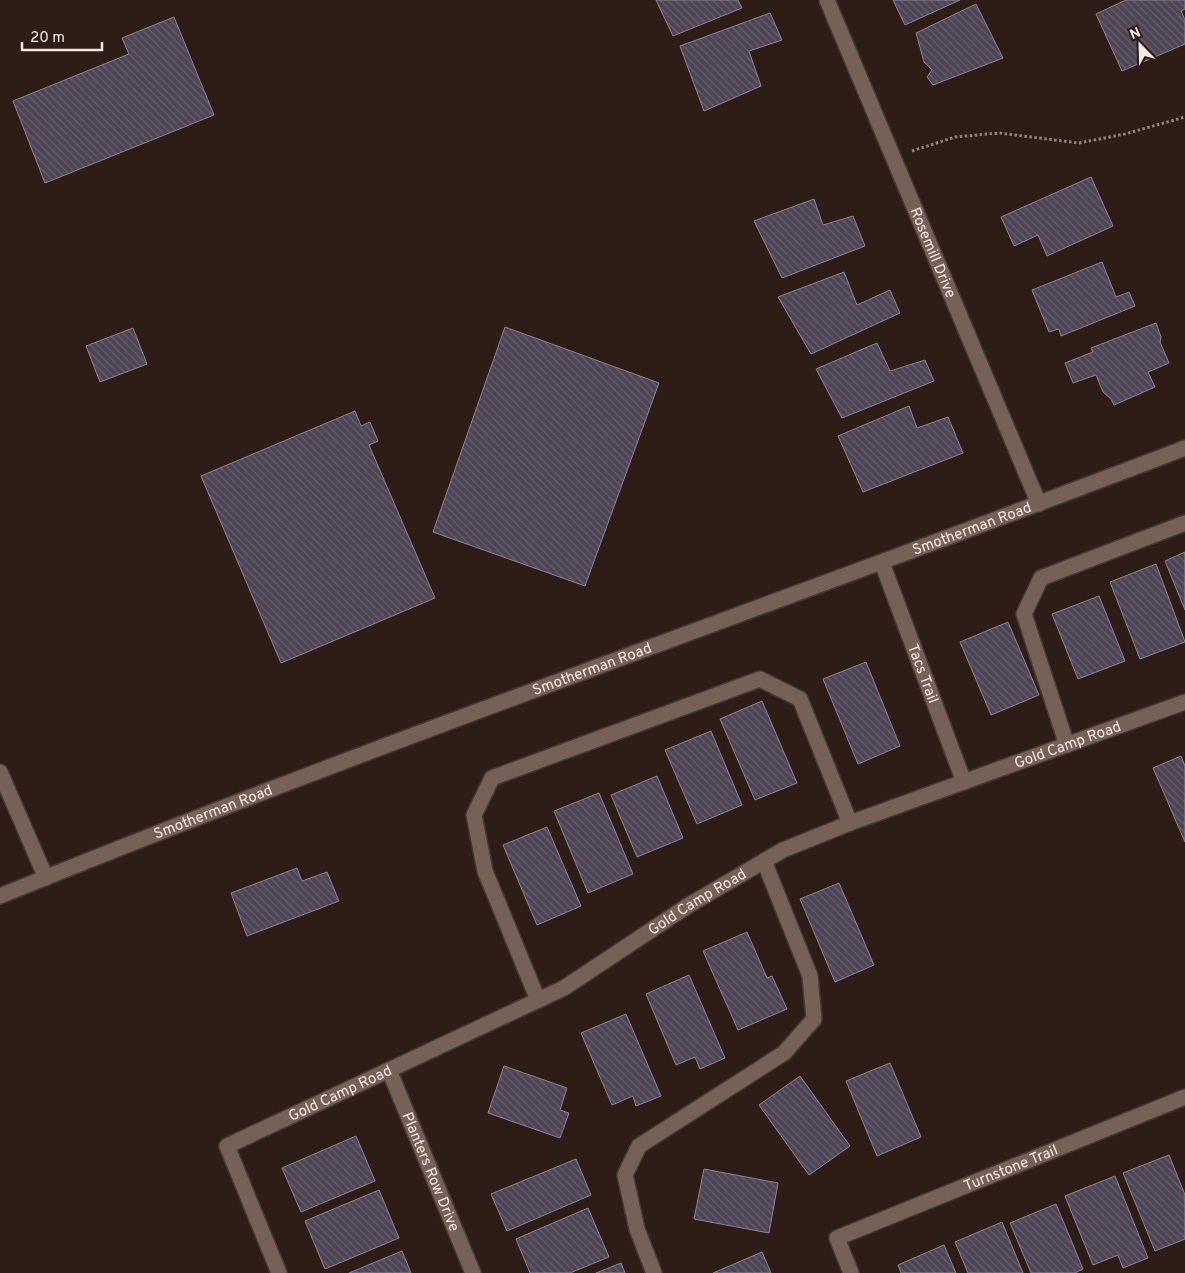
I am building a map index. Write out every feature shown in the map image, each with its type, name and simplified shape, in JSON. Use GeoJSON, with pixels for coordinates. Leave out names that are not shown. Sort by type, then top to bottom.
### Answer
{"type":"FeatureCollection","features":[{"type":"Feature","properties":{"kind":"street","name":"Rosemill Drive"},"geometry":{"type":"LineString","coordinates":[[827,0],[1039,504]]}},
{"type":"Feature","properties":{"kind":"street","name":"Smotherman Road"},"geometry":{"type":"LineString","coordinates":[[0,896],[428,730],[882,563],[1185,448]]}},
{"type":"Feature","properties":{"kind":"street"},"geometry":{"type":"LineString","coordinates":[[1067,745],[1024,614],[1041,578],[1185,523]]}},
{"type":"Feature","properties":{"kind":"street","name":"Tacs Trail"},"geometry":{"type":"LineString","coordinates":[[882,563],[964,782]]}},
{"type":"Feature","properties":{"kind":"street"},"geometry":{"type":"LineString","coordinates":[[538,1000],[485,872],[474,815],[492,778],[760,679],[800,699],[850,823]]}},
{"type":"Feature","properties":{"kind":"street","name":"Gold Camp Road"},"geometry":{"type":"LineString","coordinates":[[279,1273],[227,1146],[564,988],[689,905],[783,850],[850,823],[1185,702]]}},
{"type":"Feature","properties":{"kind":"street"},"geometry":{"type":"LineString","coordinates":[[0,772],[46,878]]}},
{"type":"Feature","properties":{"kind":"street"},"geometry":{"type":"LineString","coordinates":[[654,1273],[637,1229],[625,1175],[639,1146],[784,1053],[814,1019],[810,976],[764,861]]}},
{"type":"Feature","properties":{"kind":"street","name":"Planters Row Drive"},"geometry":{"type":"LineString","coordinates":[[389,1070],[473,1273]]}},
{"type":"Feature","properties":{"kind":"street","name":"Turnstone Trail"},"geometry":{"type":"LineString","coordinates":[[851,1273],[837,1238],[1185,1097]]}},
{"type":"Feature","properties":{"kind":"path"},"geometry":{"type":"LineString","coordinates":[[894,159],[924,146],[955,137],[998,132],[1079,143],[1125,134],[1172,119],[1185,117]]}},
{"type":"Feature","properties":{"kind":"building"},"geometry":{"type":"Polygon","coordinates":[[[656,0],[738,0],[742,8],[673,36],[656,0]]]}},
{"type":"Feature","properties":{"kind":"building"},"geometry":{"type":"Polygon","coordinates":[[[893,0],[960,0],[905,25],[893,0]]]}},
{"type":"Feature","properties":{"kind":"building"},"geometry":{"type":"Polygon","coordinates":[[[1126,0],[1185,0],[1185,9],[1181,11],[1185,20],[1185,44],[1122,71],[1096,14],[1126,0]]]}},
{"type":"Feature","properties":{"kind":"building"},"geometry":{"type":"Polygon","coordinates":[[[976,4],[1003,58],[933,85],[927,77],[932,70],[924,62],[916,33],[976,4]]]}},
{"type":"Feature","properties":{"kind":"building"},"geometry":{"type":"Polygon","coordinates":[[[770,13],[782,40],[749,51],[761,86],[704,111],[680,46],[770,13]]]}},
{"type":"Feature","properties":{"kind":"building"},"geometry":{"type":"Polygon","coordinates":[[[174,17],[214,115],[45,183],[13,101],[129,54],[122,38],[174,17]]]}},
{"type":"Feature","properties":{"kind":"building"},"geometry":{"type":"Polygon","coordinates":[[[1091,177],[1113,226],[1047,256],[1038,235],[1014,246],[1001,217],[1091,177]]]}},
{"type":"Feature","properties":{"kind":"building"},"geometry":{"type":"Polygon","coordinates":[[[814,199],[823,225],[853,216],[865,246],[782,278],[754,221],[814,199]]]}},
{"type":"Feature","properties":{"kind":"building"},"geometry":{"type":"Polygon","coordinates":[[[1102,262],[1116,297],[1129,292],[1135,306],[1061,336],[1059,329],[1049,332],[1032,290],[1102,262]]]}},
{"type":"Feature","properties":{"kind":"building"},"geometry":{"type":"Polygon","coordinates":[[[844,272],[857,305],[890,290],[900,313],[811,354],[778,297],[844,272]]]}},
{"type":"Feature","properties":{"kind":"building"},"geometry":{"type":"Polygon","coordinates":[[[1156,323],[1161,337],[1160,342],[1169,363],[1148,372],[1155,387],[1114,405],[1111,399],[1103,392],[1096,375],[1073,383],[1065,363],[1093,352],[1091,348],[1156,323]]]}},
{"type":"Feature","properties":{"kind":"building"},"geometry":{"type":"Polygon","coordinates":[[[505,327],[659,383],[585,586],[433,532],[505,327]]]}},
{"type":"Feature","properties":{"kind":"building"},"geometry":{"type":"Polygon","coordinates":[[[133,328],[147,364],[100,382],[86,346],[133,328]]]}},
{"type":"Feature","properties":{"kind":"building"},"geometry":{"type":"Polygon","coordinates":[[[877,343],[890,371],[925,360],[934,381],[842,418],[816,369],[877,343]]]}},
{"type":"Feature","properties":{"kind":"building"},"geometry":{"type":"Polygon","coordinates":[[[909,406],[917,428],[948,417],[963,453],[863,492],[838,436],[909,406]]]}},
{"type":"Feature","properties":{"kind":"building"},"geometry":{"type":"Polygon","coordinates":[[[355,411],[361,426],[370,422],[378,441],[369,445],[435,598],[281,663],[201,476],[355,411]]]}},
{"type":"Feature","properties":{"kind":"building"},"geometry":{"type":"Polygon","coordinates":[[[1185,552],[1185,610],[1165,561],[1185,552]]]}},
{"type":"Feature","properties":{"kind":"building"},"geometry":{"type":"Polygon","coordinates":[[[1156,564],[1185,642],[1140,659],[1110,582],[1156,564]]]}},
{"type":"Feature","properties":{"kind":"building"},"geometry":{"type":"Polygon","coordinates":[[[1099,596],[1125,661],[1078,679],[1052,614],[1099,596]]]}},
{"type":"Feature","properties":{"kind":"building"},"geometry":{"type":"Polygon","coordinates":[[[1008,622],[1039,695],[991,715],[960,642],[1008,622]]]}},
{"type":"Feature","properties":{"kind":"building"},"geometry":{"type":"Polygon","coordinates":[[[866,662],[900,746],[858,764],[823,679],[866,662]]]}},
{"type":"Feature","properties":{"kind":"building"},"geometry":{"type":"Polygon","coordinates":[[[762,701],[797,783],[755,800],[720,719],[762,701]]]}},
{"type":"Feature","properties":{"kind":"building"},"geometry":{"type":"Polygon","coordinates":[[[711,731],[742,805],[697,824],[665,750],[711,731]]]}},
{"type":"Feature","properties":{"kind":"building"},"geometry":{"type":"Polygon","coordinates":[[[1181,756],[1185,766],[1185,842],[1153,768],[1181,756]]]}},
{"type":"Feature","properties":{"kind":"building"},"geometry":{"type":"Polygon","coordinates":[[[657,776],[683,838],[637,857],[611,795],[657,776]]]}},
{"type":"Feature","properties":{"kind":"building"},"geometry":{"type":"Polygon","coordinates":[[[599,793],[633,874],[588,893],[554,811],[599,793]]]}},
{"type":"Feature","properties":{"kind":"building"},"geometry":{"type":"Polygon","coordinates":[[[547,827],[581,906],[537,925],[503,845],[547,827]]]}},
{"type":"Feature","properties":{"kind":"building"},"geometry":{"type":"Polygon","coordinates":[[[297,868],[302,881],[327,872],[339,901],[247,936],[231,893],[297,868]]]}},
{"type":"Feature","properties":{"kind":"building"},"geometry":{"type":"Polygon","coordinates":[[[839,883],[874,965],[835,982],[800,899],[839,883]]]}},
{"type":"Feature","properties":{"kind":"building"},"geometry":{"type":"Polygon","coordinates":[[[747,932],[767,978],[772,976],[787,1009],[738,1030],[703,951],[747,932]]]}},
{"type":"Feature","properties":{"kind":"building"},"geometry":{"type":"Polygon","coordinates":[[[689,975],[725,1058],[700,1069],[695,1057],[676,1065],[646,994],[689,975]]]}},
{"type":"Feature","properties":{"kind":"building"},"geometry":{"type":"Polygon","coordinates":[[[626,1014],[661,1096],[636,1106],[633,1096],[612,1105],[581,1033],[626,1014]]]}},
{"type":"Feature","properties":{"kind":"building"},"geometry":{"type":"Polygon","coordinates":[[[890,1063],[921,1137],[877,1156],[846,1081],[890,1063]]]}},
{"type":"Feature","properties":{"kind":"building"},"geometry":{"type":"Polygon","coordinates":[[[504,1066],[567,1088],[560,1110],[569,1113],[560,1138],[488,1113],[504,1066]]]}},
{"type":"Feature","properties":{"kind":"building"},"geometry":{"type":"Polygon","coordinates":[[[800,1076],[850,1146],[809,1175],[759,1105],[800,1076]]]}},
{"type":"Feature","properties":{"kind":"building"},"geometry":{"type":"Polygon","coordinates":[[[356,1136],[375,1181],[301,1212],[282,1168],[356,1136]]]}},
{"type":"Feature","properties":{"kind":"building"},"geometry":{"type":"Polygon","coordinates":[[[1169,1155],[1185,1195],[1185,1239],[1155,1251],[1123,1173],[1169,1155]]]}},
{"type":"Feature","properties":{"kind":"building"},"geometry":{"type":"Polygon","coordinates":[[[576,1159],[591,1195],[507,1231],[491,1194],[576,1159]]]}},
{"type":"Feature","properties":{"kind":"building"},"geometry":{"type":"Polygon","coordinates":[[[704,1169],[778,1183],[769,1233],[694,1219],[704,1169]]]}},
{"type":"Feature","properties":{"kind":"building"},"geometry":{"type":"Polygon","coordinates":[[[1115,1176],[1148,1258],[1123,1268],[1118,1255],[1093,1265],[1065,1196],[1115,1176]]]}},
{"type":"Feature","properties":{"kind":"building"},"geometry":{"type":"Polygon","coordinates":[[[379,1190],[399,1238],[325,1269],[305,1221],[379,1190]]]}},
{"type":"Feature","properties":{"kind":"building"},"geometry":{"type":"Polygon","coordinates":[[[1056,1204],[1083,1269],[1075,1273],[1031,1273],[1010,1223],[1056,1204]]]}},
{"type":"Feature","properties":{"kind":"building"},"geometry":{"type":"Polygon","coordinates":[[[588,1208],[609,1257],[570,1273],[530,1273],[516,1239],[588,1208]]]}},
{"type":"Feature","properties":{"kind":"building"},"geometry":{"type":"Polygon","coordinates":[[[1002,1222],[1023,1273],[968,1273],[955,1242],[1002,1222]]]}},
{"type":"Feature","properties":{"kind":"building"},"geometry":{"type":"Polygon","coordinates":[[[944,1245],[956,1273],[901,1273],[898,1265],[944,1245]]]}},
{"type":"Feature","properties":{"kind":"building"},"geometry":{"type":"Polygon","coordinates":[[[402,1251],[411,1273],[349,1273],[402,1251]]]}},
{"type":"Feature","properties":{"kind":"building"},"geometry":{"type":"Polygon","coordinates":[[[762,1252],[771,1273],[713,1273],[762,1252]]]}},
{"type":"Feature","properties":{"kind":"building"},"geometry":{"type":"Polygon","coordinates":[[[621,1263],[625,1273],[596,1273],[621,1263]]]}}]}
